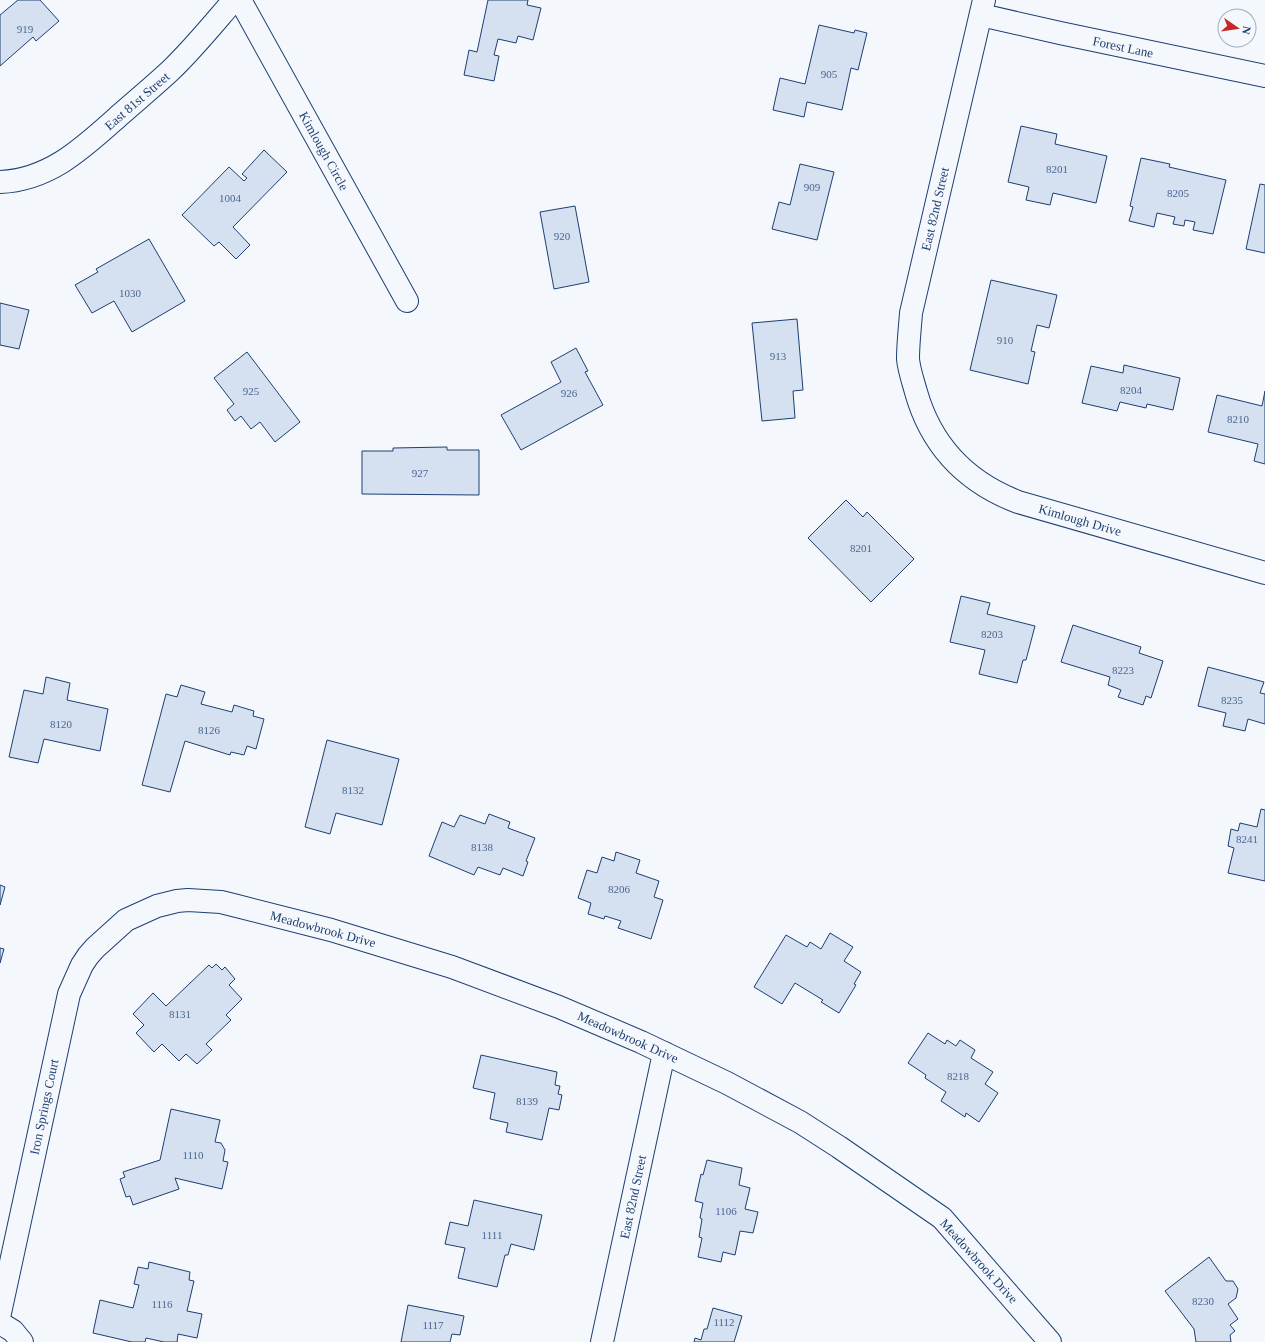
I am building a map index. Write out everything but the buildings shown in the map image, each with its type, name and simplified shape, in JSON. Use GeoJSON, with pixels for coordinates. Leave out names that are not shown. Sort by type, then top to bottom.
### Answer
{"type":"FeatureCollection","features":[{"type":"Feature","properties":{"kind":"street","name":"East 81st Street"},"geometry":{"type":"LineString","coordinates":[[0,182],[22,179],[49,170],[79,151],[172,69],[234,0]]}},
{"type":"Feature","properties":{"kind":"street","name":"Kimlough Circle"},"geometry":{"type":"LineString","coordinates":[[240,0],[407,301]]}},
{"type":"Feature","properties":{"kind":"street","name":"Forest Lane"},"geometry":{"type":"LineString","coordinates":[[983,7],[1060,34],[1265,76]]}},
{"type":"Feature","properties":{"kind":"street","name":"East 82nd Street"},"geometry":{"type":"LineString","coordinates":[[925,418],[908,359],[911,313],[983,7]]}},
{"type":"Feature","properties":{"kind":"street","name":"Kimlough Drive"},"geometry":{"type":"LineString","coordinates":[[925,418],[937,440],[963,469],[983,484],[1005,497],[1265,573]]}},
{"type":"Feature","properties":{"kind":"street","name":"Meadowbrook Drive"},"geometry":{"type":"LineString","coordinates":[[126,920],[157,906],[177,901],[198,900],[221,902],[331,930],[446,965],[559,1007],[664,1053],[800,1122],[840,1147],[942,1218],[1050,1342]]}},
{"type":"Feature","properties":{"kind":"street","name":"Iron Springs Court"},"geometry":{"type":"LineString","coordinates":[[0,1313],[69,994],[82,965],[91,952],[126,920]]}},
{"type":"Feature","properties":{"kind":"street","name":"East 82nd Street"},"geometry":{"type":"LineString","coordinates":[[602,1342],[664,1053]]}},
{"type":"Feature","properties":{"kind":"street"},"geometry":{"type":"LineString","coordinates":[[0,1324],[13,1331],[22,1342]]}}]}
